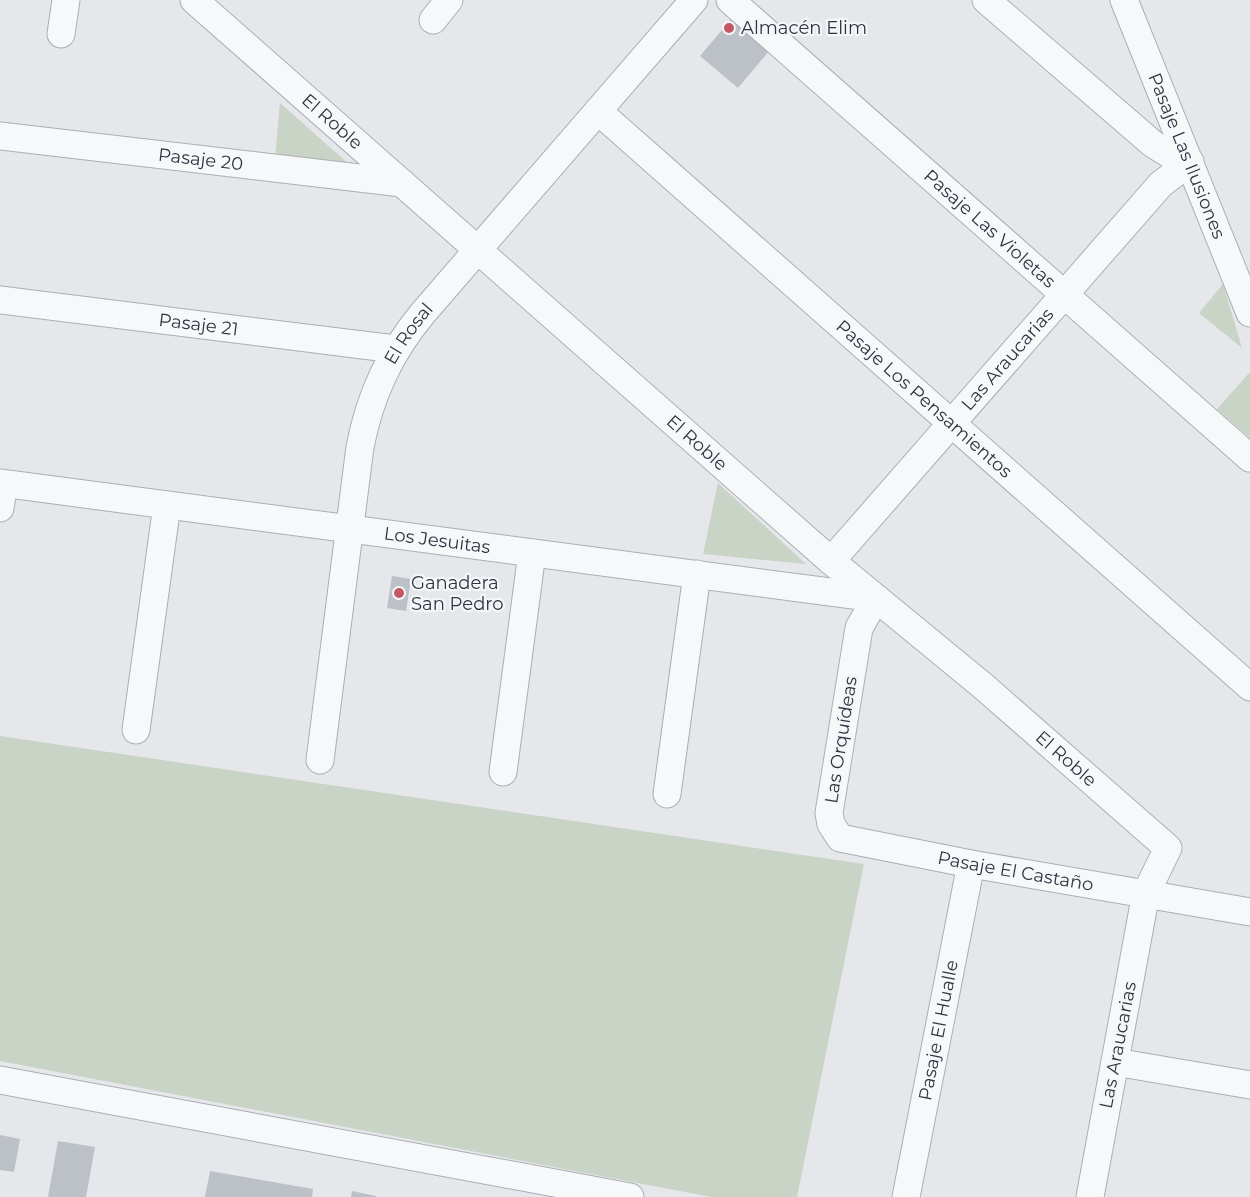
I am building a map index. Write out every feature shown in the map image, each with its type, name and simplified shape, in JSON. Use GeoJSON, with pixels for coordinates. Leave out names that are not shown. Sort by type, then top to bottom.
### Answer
{"type":"FeatureCollection","features":[{"type":"Feature","properties":{"kind":"street"},"geometry":{"type":"LineString","coordinates":[[61,34],[66,0]]}},
{"type":"Feature","properties":{"kind":"street","name":"El Roble"},"geometry":{"type":"LineString","coordinates":[[194,0],[831,561],[983,686],[1168,848],[1146,892]]}},
{"type":"Feature","properties":{"kind":"street","name":"El Rosal"},"geometry":{"type":"LineString","coordinates":[[320,760],[348,529],[365,422],[376,388],[395,349],[478,249],[694,0]]}},
{"type":"Feature","properties":{"kind":"street","name":"Pasaje Las Violetas"},"geometry":{"type":"LineString","coordinates":[[730,0],[1250,458]]}},
{"type":"Feature","properties":{"kind":"street"},"geometry":{"type":"LineString","coordinates":[[986,0],[1153,144],[1190,162]]}},
{"type":"Feature","properties":{"kind":"street","name":"Pasaje Las Ilusiones"},"geometry":{"type":"LineString","coordinates":[[1124,0],[1250,313]]}},
{"type":"Feature","properties":{"kind":"street","name":"Pasaje Los Pensamientos"},"geometry":{"type":"LineString","coordinates":[[598,111],[1250,687]]}},
{"type":"Feature","properties":{"kind":"street","name":"Pasaje 20"},"geometry":{"type":"LineString","coordinates":[[0,136],[402,183]]}},
{"type":"Feature","properties":{"kind":"street","name":"Las Araucarias"},"geometry":{"type":"LineString","coordinates":[[831,561],[1161,184],[1190,162]]}},
{"type":"Feature","properties":{"kind":"street","name":"Pasaje 21"},"geometry":{"type":"LineString","coordinates":[[0,300],[395,349]]}},
{"type":"Feature","properties":{"kind":"street","name":"Los Jesuitas"},"geometry":{"type":"LineString","coordinates":[[1,492],[167,505],[876,598]]}},
{"type":"Feature","properties":{"kind":"street"},"geometry":{"type":"LineString","coordinates":[[136,730],[167,505]]}},
{"type":"Feature","properties":{"kind":"street"},"geometry":{"type":"LineString","coordinates":[[503,771],[532,553]]}},
{"type":"Feature","properties":{"kind":"street"},"geometry":{"type":"LineString","coordinates":[[667,794],[697,574]]}},
{"type":"Feature","properties":{"kind":"street","name":"Las Orquídeas"},"geometry":{"type":"LineString","coordinates":[[876,598],[859,628],[830,813],[831,824],[840,838],[886,846]]}},
{"type":"Feature","properties":{"kind":"street","name":"Pasaje El Castaño"},"geometry":{"type":"LineString","coordinates":[[886,846],[971,864],[1246,906]]}},
{"type":"Feature","properties":{"kind":"street","name":"Pasaje El Hualle"},"geometry":{"type":"LineString","coordinates":[[906,1197],[971,864]]}},
{"type":"Feature","properties":{"kind":"street","name":"Las Araucarias"},"geometry":{"type":"LineString","coordinates":[[1090,1197],[1146,892]]}},
{"type":"Feature","properties":{"kind":"street"},"geometry":{"type":"LineString","coordinates":[[1115,1062],[1250,1085]]}},
{"type":"Feature","properties":{"kind":"street"},"geometry":{"type":"LineString","coordinates":[[0,1080],[630,1197]]}},
{"type":"Feature","properties":{"kind":"shaded area"},"geometry":{"type":"Polygon","coordinates":[[[280,103],[351,166],[275,158],[280,103]]]}},
{"type":"Feature","properties":{"kind":"shaded area"},"geometry":{"type":"Polygon","coordinates":[[[1223,284],[1242,348],[1199,313],[1223,284]]]}},
{"type":"Feature","properties":{"kind":"shaded area"},"geometry":{"type":"Polygon","coordinates":[[[1250,372],[1250,438],[1217,409],[1250,372]]]}},
{"type":"Feature","properties":{"kind":"shaded area"},"geometry":{"type":"Polygon","coordinates":[[[718,483],[806,564],[703,554],[718,483]]]}},
{"type":"Feature","properties":{"kind":"shaded area"},"geometry":{"type":"Polygon","coordinates":[[[0,736],[864,864],[797,1197],[711,1197],[0,1061],[0,736]]]}},
{"type":"Feature","properties":{"kind":"building"},"geometry":{"type":"Polygon","coordinates":[[[737,12],[775,44],[738,88],[700,56],[737,12]]]}},
{"type":"Feature","properties":{"kind":"building","name":"Ganadera San Pedro"},"geometry":{"type":"Polygon","coordinates":[[[392,576],[411,579],[406,611],[387,608],[392,576]]]}},
{"type":"Feature","properties":{"kind":"building"},"geometry":{"type":"Polygon","coordinates":[[[0,1135],[20,1139],[14,1172],[0,1170],[0,1135]]]}},
{"type":"Feature","properties":{"kind":"building"},"geometry":{"type":"Polygon","coordinates":[[[58,1141],[95,1147],[86,1197],[48,1197],[58,1141]]]}},
{"type":"Feature","properties":{"kind":"building"},"geometry":{"type":"Polygon","coordinates":[[[210,1171],[313,1189],[312,1197],[205,1197],[210,1171]]]}},
{"type":"Feature","properties":{"kind":"building"},"geometry":{"type":"Polygon","coordinates":[[[352,1191],[376,1196],[376,1197],[351,1197],[352,1191]]]}},
{"type":"Feature","properties":{"kind":"place","name":"Almacén Elim"},"geometry":{"type":"Point","coordinates":[729,28]}},
{"type":"Feature","properties":{"kind":"place","name":"Ganadera San Pedro"},"geometry":{"type":"Point","coordinates":[399,593]}}]}
